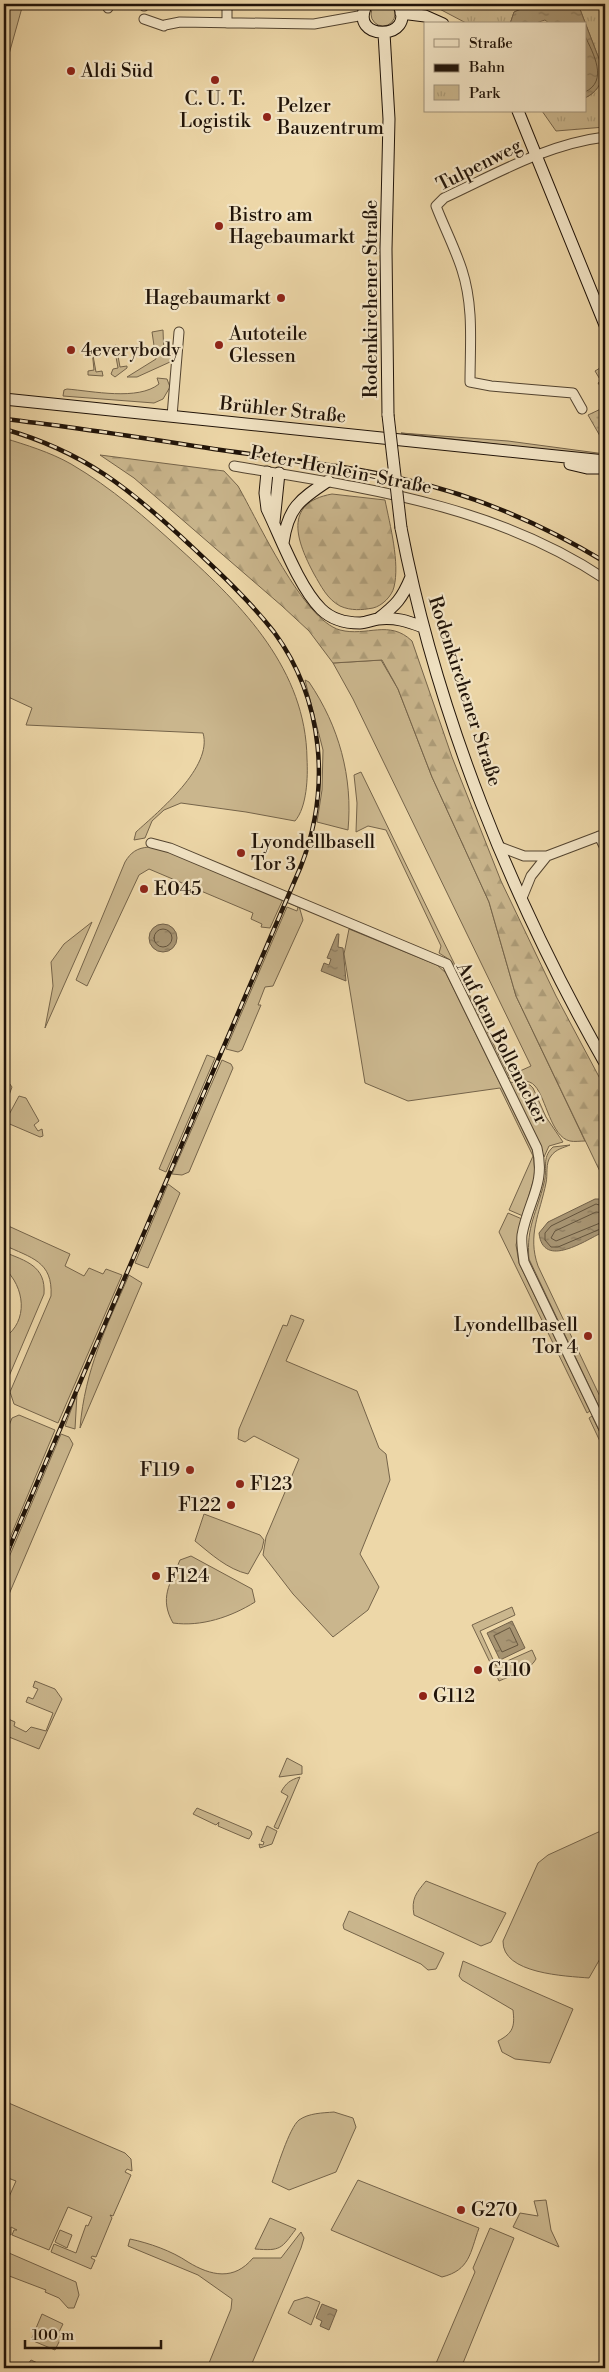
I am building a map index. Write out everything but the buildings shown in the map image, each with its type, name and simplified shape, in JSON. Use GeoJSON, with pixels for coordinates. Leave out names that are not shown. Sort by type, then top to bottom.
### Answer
{"type":"FeatureCollection","features":[{"type":"Feature","properties":{"kind":"main road"},"geometry":{"type":"LineString","coordinates":[[367,4],[364,16],[369,28],[384,33],[396,28],[400,8],[438,22]]}},
{"type":"Feature","properties":{"kind":"main road","name":"Rodenkirchener Straße"},"geometry":{"type":"LineString","coordinates":[[384,33],[389,120],[386,249],[388,416],[401,528],[410,577],[423,627],[463,753],[500,847],[565,991],[605,1063]]}},
{"type":"Feature","properties":{"kind":"main road"},"geometry":{"type":"LineString","coordinates":[[518,112],[605,324]]}},
{"type":"Feature","properties":{"kind":"main road","name":"Brühler Straße"},"geometry":{"type":"LineString","coordinates":[[4,399],[605,461]]}},
{"type":"Feature","properties":{"kind":"main road","name":"Brühler Straße"},"geometry":{"type":"LineString","coordinates":[[540,455],[587,468],[605,468]]}},
{"type":"Feature","properties":{"kind":"main road"},"geometry":{"type":"LineString","coordinates":[[267,472],[265,493],[267,508],[311,596],[322,609],[332,617],[343,621],[361,623],[378,619],[402,618],[423,627]]}},
{"type":"Feature","properties":{"kind":"main road"},"geometry":{"type":"LineString","coordinates":[[274,522],[279,473]]}},
{"type":"Feature","properties":{"kind":"main road"},"geometry":{"type":"LineString","coordinates":[[283,543],[285,526],[292,510],[301,499],[328,481]]}},
{"type":"Feature","properties":{"kind":"main road"},"geometry":{"type":"LineString","coordinates":[[378,619],[399,601],[410,577]]}},
{"type":"Feature","properties":{"kind":"street"},"geometry":{"type":"LineString","coordinates":[[226,4],[227,23]]}},
{"type":"Feature","properties":{"kind":"street"},"geometry":{"type":"LineString","coordinates":[[144,19],[165,25],[180,22],[314,24],[364,16]]}},
{"type":"Feature","properties":{"kind":"street","name":"Tulpenweg"},"geometry":{"type":"LineString","coordinates":[[582,410],[573,393],[490,386],[470,382],[472,337],[468,300],[462,271],[436,206],[444,198],[537,155],[584,140],[605,137]]}},
{"type":"Feature","properties":{"kind":"street"},"geometry":{"type":"LineString","coordinates":[[172,416],[180,332]]}},
{"type":"Feature","properties":{"kind":"street","name":"Peter-Henlein-Straße"},"geometry":{"type":"LineString","coordinates":[[234,466],[328,481],[432,502],[488,520],[535,540],[605,579]]}},
{"type":"Feature","properties":{"kind":"street"},"geometry":{"type":"LineString","coordinates":[[500,847],[524,856],[546,856],[602,835],[605,848]]}},
{"type":"Feature","properties":{"kind":"street","name":"Auf dem Bollenacker"},"geometry":{"type":"LineString","coordinates":[[150,843],[170,848],[447,964],[536,1148],[540,1162],[540,1176],[522,1234],[524,1262],[605,1431]]}},
{"type":"Feature","properties":{"kind":"street"},"geometry":{"type":"LineString","coordinates":[[522,898],[531,876],[546,856]]}},
{"type":"Feature","properties":{"kind":"green space"},"geometry":{"type":"Polygon","coordinates":[[[383,2],[392,5],[395,14],[392,23],[383,26],[374,23],[371,14],[374,5],[383,2]]]}},
{"type":"Feature","properties":{"kind":"green space"},"geometry":{"type":"Polygon","coordinates":[[[11,4],[23,4],[4,72],[4,27],[11,4]]]}},
{"type":"Feature","properties":{"kind":"green space"},"geometry":{"type":"Polygon","coordinates":[[[430,4],[525,4],[527,7],[514,12],[511,22],[464,22],[430,4]]]}},
{"type":"Feature","properties":{"kind":"green space"},"geometry":{"type":"Polygon","coordinates":[[[578,4],[605,4],[605,127],[556,131],[543,112],[586,112],[586,97],[598,87],[604,72],[578,4]]]}},
{"type":"Feature","properties":{"kind":"green space"},"geometry":{"type":"Polygon","coordinates":[[[163,330],[164,356],[172,356],[170,362],[137,377],[127,377],[156,359],[152,332],[163,330]]]}},
{"type":"Feature","properties":{"kind":"green space"},"geometry":{"type":"Polygon","coordinates":[[[116,345],[120,367],[127,366],[127,368],[115,377],[111,374],[113,369],[118,368],[114,346],[116,345]]]}},
{"type":"Feature","properties":{"kind":"green space"},"geometry":{"type":"Polygon","coordinates":[[[92,350],[96,372],[102,371],[103,376],[88,375],[88,371],[94,370],[92,350]]]}},
{"type":"Feature","properties":{"kind":"green space"},"geometry":{"type":"Polygon","coordinates":[[[605,365],[605,393],[598,383],[601,381],[595,371],[605,365]]]}},
{"type":"Feature","properties":{"kind":"green space"},"geometry":{"type":"Polygon","coordinates":[[[157,378],[167,379],[170,387],[163,399],[154,403],[63,396],[64,390],[67,389],[115,394],[139,392],[159,384],[157,378]]]}},
{"type":"Feature","properties":{"kind":"green space"},"geometry":{"type":"Polygon","coordinates":[[[605,407],[605,433],[600,436],[588,415],[605,407]]]}},
{"type":"Feature","properties":{"kind":"green space"},"geometry":{"type":"Polygon","coordinates":[[[401,433],[508,441],[605,454],[605,457],[401,433]]]}},
{"type":"Feature","properties":{"kind":"green space"},"geometry":{"type":"Polygon","coordinates":[[[4,438],[38,449],[63,460],[115,493],[155,526],[204,571],[248,617],[267,642],[283,669],[296,697],[304,727],[307,783],[302,808],[295,821],[181,803],[164,810],[152,821],[145,838],[134,840],[136,832],[170,800],[192,774],[200,760],[204,746],[203,733],[26,725],[32,708],[4,695],[4,438]]]}},
{"type":"Feature","properties":{"kind":"green space"},"geometry":{"type":"Polygon","coordinates":[[[100,455],[224,471],[238,486],[269,544],[297,589],[311,608],[326,622],[340,630],[350,632],[395,631],[412,641],[452,757],[501,881],[556,996],[605,1088],[605,1182],[516,996],[489,902],[432,777],[398,689],[382,660],[333,663],[309,631],[282,606],[134,478],[100,455]]]}},
{"type":"Feature","properties":{"kind":"green space"},"geometry":{"type":"Polygon","coordinates":[[[332,494],[385,500],[394,544],[396,577],[389,597],[376,607],[352,609],[344,608],[335,603],[322,588],[308,562],[299,537],[298,525],[300,515],[306,506],[316,499],[332,494]]]}},
{"type":"Feature","properties":{"kind":"green space"},"geometry":{"type":"Polygon","coordinates":[[[381,660],[398,689],[432,777],[489,902],[516,996],[585,1141],[572,1141],[563,1138],[553,1125],[535,1086],[529,1082],[507,1077],[450,960],[439,953],[441,946],[386,830],[368,826],[356,832],[357,803],[354,775],[361,772],[509,1076],[531,1066],[353,699],[333,663],[381,660]]]}},
{"type":"Feature","properties":{"kind":"green space"},"geometry":{"type":"Polygon","coordinates":[[[305,680],[309,682],[328,716],[342,753],[348,791],[348,830],[317,822],[322,790],[323,750],[305,680]]]}},
{"type":"Feature","properties":{"kind":"green space"},"geometry":{"type":"Polygon","coordinates":[[[149,847],[162,849],[283,899],[270,928],[261,927],[262,924],[251,919],[253,913],[149,869],[139,875],[87,986],[76,980],[125,862],[135,851],[149,847]]]}},
{"type":"Feature","properties":{"kind":"green space"},"geometry":{"type":"Polygon","coordinates":[[[289,903],[299,906],[303,920],[273,986],[265,987],[258,1005],[261,1005],[242,1050],[238,1052],[226,1049],[287,907],[297,911],[298,907],[289,903]]]}},
{"type":"Feature","properties":{"kind":"green space"},"geometry":{"type":"Polygon","coordinates":[[[92,922],[45,1028],[53,986],[51,962],[64,944],[92,922]]]}},
{"type":"Feature","properties":{"kind":"green space"},"geometry":{"type":"Polygon","coordinates":[[[349,929],[437,965],[446,973],[533,1151],[535,1175],[523,1216],[509,1210],[533,1156],[500,1088],[408,1101],[365,1083],[344,954],[349,929]]]}},
{"type":"Feature","properties":{"kind":"green space"},"geometry":{"type":"Polygon","coordinates":[[[207,1055],[215,1058],[166,1172],[159,1169],[207,1055]]]}},
{"type":"Feature","properties":{"kind":"green space"},"geometry":{"type":"Polygon","coordinates":[[[222,1060],[231,1064],[233,1068],[189,1172],[182,1175],[172,1174],[222,1060]]]}},
{"type":"Feature","properties":{"kind":"green space"},"geometry":{"type":"Polygon","coordinates":[[[4,1076],[12,1087],[4,1109],[4,1076]]]}},
{"type":"Feature","properties":{"kind":"green space"},"geometry":{"type":"Polygon","coordinates":[[[509,1082],[530,1085],[533,1088],[546,1117],[563,1142],[549,1146],[544,1157],[509,1082]]]}},
{"type":"Feature","properties":{"kind":"green space"},"geometry":{"type":"Polygon","coordinates":[[[19,1096],[26,1098],[39,1121],[34,1125],[38,1131],[42,1129],[43,1136],[40,1137],[5,1122],[19,1096]]]}},
{"type":"Feature","properties":{"kind":"green space"},"geometry":{"type":"Polygon","coordinates":[[[570,1145],[555,1152],[548,1162],[546,1183],[534,1234],[535,1255],[538,1266],[604,1405],[599,1407],[529,1259],[529,1237],[544,1183],[547,1155],[553,1147],[570,1145]]]}},
{"type":"Feature","properties":{"kind":"green space"},"geometry":{"type":"Polygon","coordinates":[[[168,1184],[180,1193],[148,1268],[135,1263],[168,1184]]]}},
{"type":"Feature","properties":{"kind":"green space"},"geometry":{"type":"Polygon","coordinates":[[[508,1213],[522,1219],[516,1245],[519,1263],[590,1411],[587,1413],[499,1232],[508,1213]]]}},
{"type":"Feature","properties":{"kind":"green space"},"geometry":{"type":"Polygon","coordinates":[[[4,1224],[70,1254],[65,1266],[84,1276],[89,1268],[103,1274],[106,1269],[122,1275],[58,1423],[14,1404],[10,1392],[51,1296],[51,1284],[44,1268],[38,1262],[4,1245],[4,1224]]]}},
{"type":"Feature","properties":{"kind":"green space"},"geometry":{"type":"Polygon","coordinates":[[[4,1252],[27,1262],[38,1271],[42,1277],[44,1294],[4,1388],[4,1338],[18,1323],[21,1304],[20,1294],[16,1285],[4,1268],[4,1252]]]}},
{"type":"Feature","properties":{"kind":"green space"},"geometry":{"type":"Polygon","coordinates":[[[129,1275],[142,1283],[80,1428],[87,1387],[98,1349],[129,1275]]]}},
{"type":"Feature","properties":{"kind":"green space"},"geometry":{"type":"Polygon","coordinates":[[[291,1315],[304,1320],[286,1361],[357,1391],[379,1448],[386,1454],[390,1480],[360,1554],[379,1587],[368,1610],[333,1637],[293,1594],[263,1555],[266,1537],[299,1459],[254,1436],[245,1442],[238,1439],[239,1429],[283,1325],[287,1326],[291,1315]]]}},
{"type":"Feature","properties":{"kind":"green space"},"geometry":{"type":"Polygon","coordinates":[[[77,1394],[75,1429],[65,1426],[77,1394]]]}},
{"type":"Feature","properties":{"kind":"green space"},"geometry":{"type":"Polygon","coordinates":[[[19,1415],[55,1430],[4,1552],[4,1438],[12,1418],[19,1415]]]}},
{"type":"Feature","properties":{"kind":"green space"},"geometry":{"type":"Polygon","coordinates":[[[592,1416],[605,1443],[605,1452],[589,1418],[592,1416]]]}},
{"type":"Feature","properties":{"kind":"green space"},"geometry":{"type":"Polygon","coordinates":[[[61,1434],[69,1437],[73,1444],[4,1606],[4,1569],[61,1434]]]}},
{"type":"Feature","properties":{"kind":"green space"},"geometry":{"type":"Polygon","coordinates":[[[204,1514],[260,1535],[264,1540],[262,1549],[248,1574],[226,1565],[195,1541],[204,1514]]]}},
{"type":"Feature","properties":{"kind":"green space"},"geometry":{"type":"Polygon","coordinates":[[[191,1556],[252,1589],[255,1602],[216,1620],[194,1624],[173,1623],[166,1598],[180,1560],[191,1556]]]}},
{"type":"Feature","properties":{"kind":"green space"},"geometry":{"type":"Polygon","coordinates":[[[512,1607],[515,1615],[480,1631],[496,1666],[532,1650],[536,1659],[525,1670],[499,1681],[472,1625],[512,1607]]]}},
{"type":"Feature","properties":{"kind":"green space"},"geometry":{"type":"Polygon","coordinates":[[[35,1681],[55,1689],[62,1699],[39,1749],[4,1735],[4,1717],[15,1722],[14,1726],[26,1732],[31,1727],[46,1731],[53,1713],[26,1702],[28,1697],[33,1699],[38,1689],[33,1687],[35,1681]]]}},
{"type":"Feature","properties":{"kind":"green space"},"geometry":{"type":"Polygon","coordinates":[[[287,1758],[302,1766],[302,1774],[279,1777],[287,1758]]]}},
{"type":"Feature","properties":{"kind":"green space"},"geometry":{"type":"Polygon","coordinates":[[[300,1777],[278,1829],[274,1827],[288,1796],[281,1792],[289,1782],[300,1777]]]}},
{"type":"Feature","properties":{"kind":"green space"},"geometry":{"type":"Polygon","coordinates":[[[197,1808],[251,1831],[252,1834],[249,1839],[218,1826],[219,1822],[216,1825],[193,1814],[197,1808]]]}},
{"type":"Feature","properties":{"kind":"green space"},"geometry":{"type":"Polygon","coordinates":[[[267,1826],[277,1831],[272,1844],[260,1848],[259,1844],[263,1845],[264,1842],[261,1841],[267,1826]]]}},
{"type":"Feature","properties":{"kind":"green space"},"geometry":{"type":"Polygon","coordinates":[[[605,1829],[605,1950],[589,1978],[537,1971],[524,1967],[513,1960],[505,1952],[503,1941],[538,1863],[548,1855],[605,1829]]]}},
{"type":"Feature","properties":{"kind":"green space"},"geometry":{"type":"Polygon","coordinates":[[[426,1881],[506,1913],[491,1942],[481,1946],[414,1915],[413,1905],[415,1896],[426,1881]]]}},
{"type":"Feature","properties":{"kind":"green space"},"geometry":{"type":"Polygon","coordinates":[[[349,1911],[444,1953],[436,1969],[428,1970],[421,1964],[344,1929],[343,1925],[349,1911]]]}},
{"type":"Feature","properties":{"kind":"green space"},"geometry":{"type":"Polygon","coordinates":[[[463,1961],[573,2009],[550,2063],[515,2059],[502,2052],[498,2041],[512,2029],[514,2021],[513,2010],[462,1980],[459,1976],[463,1961]]]}},
{"type":"Feature","properties":{"kind":"green space"},"geometry":{"type":"Polygon","coordinates":[[[4,2101],[125,2153],[131,2159],[132,2171],[127,2169],[125,2172],[131,2175],[113,2216],[110,2215],[112,2218],[96,2257],[92,2256],[91,2258],[95,2260],[91,2269],[51,2252],[54,2244],[76,2253],[86,2225],[88,2226],[92,2217],[68,2207],[49,2250],[12,2235],[14,2230],[17,2230],[11,2227],[11,2235],[4,2232],[4,2221],[9,2208],[5,2206],[16,2181],[8,2178],[4,2189],[4,2101]]]}},
{"type":"Feature","properties":{"kind":"green space"},"geometry":{"type":"Polygon","coordinates":[[[334,2112],[353,2118],[356,2127],[336,2172],[289,2190],[272,2182],[287,2140],[295,2124],[299,2120],[311,2115],[334,2112]]]}},
{"type":"Feature","properties":{"kind":"green space"},"geometry":{"type":"Polygon","coordinates":[[[358,2180],[479,2228],[471,2253],[464,2265],[451,2274],[442,2277],[331,2230],[358,2180]]]}},
{"type":"Feature","properties":{"kind":"green space"},"geometry":{"type":"Polygon","coordinates":[[[546,2200],[551,2230],[559,2247],[513,2227],[520,2213],[538,2216],[534,2201],[546,2200]]]}},
{"type":"Feature","properties":{"kind":"green space"},"geometry":{"type":"Polygon","coordinates":[[[270,2218],[296,2229],[280,2247],[270,2250],[255,2249],[270,2218]]]}},
{"type":"Feature","properties":{"kind":"green space"},"geometry":{"type":"Polygon","coordinates":[[[490,2228],[514,2238],[461,2368],[434,2368],[475,2272],[473,2268],[490,2228]]]}},
{"type":"Feature","properties":{"kind":"green space"},"geometry":{"type":"Polygon","coordinates":[[[60,2230],[72,2235],[67,2248],[55,2242],[60,2230]]]}},
{"type":"Feature","properties":{"kind":"green space"},"geometry":{"type":"Polygon","coordinates":[[[301,2232],[304,2238],[301,2248],[250,2368],[207,2368],[231,2309],[232,2299],[198,2275],[128,2246],[130,2239],[145,2243],[168,2251],[205,2271],[222,2274],[238,2270],[253,2258],[281,2258],[301,2232]]]}},
{"type":"Feature","properties":{"kind":"green space"},"geometry":{"type":"Polygon","coordinates":[[[4,2253],[9,2253],[76,2282],[79,2295],[74,2308],[68,2308],[59,2298],[45,2292],[46,2290],[4,2274],[4,2253]]]}},
{"type":"Feature","properties":{"kind":"green space"},"geometry":{"type":"Polygon","coordinates":[[[307,2297],[320,2302],[311,2325],[288,2313],[294,2301],[307,2297]]]}},
{"type":"Feature","properties":{"kind":"green space"},"geometry":{"type":"Polygon","coordinates":[[[42,2314],[63,2324],[59,2332],[63,2334],[55,2350],[31,2340],[42,2314]]]}},
{"type":"Feature","properties":{"kind":"green space"},"geometry":{"type":"Polygon","coordinates":[[[31,2360],[44,2366],[50,2365],[48,2368],[25,2368],[31,2360]]]}},
{"type":"Feature","properties":{"kind":"water"},"geometry":{"type":"Polygon","coordinates":[[[69,4],[97,4],[97,9],[73,7],[69,4]]]}},
{"type":"Feature","properties":{"kind":"water"},"geometry":{"type":"Polygon","coordinates":[[[525,4],[578,4],[585,22],[548,22],[545,20],[539,22],[511,22],[514,12],[526,7],[525,4]]]}},
{"type":"Feature","properties":{"kind":"water"},"geometry":{"type":"Polygon","coordinates":[[[586,25],[604,72],[598,87],[586,98],[586,25]]]}},
{"type":"Feature","properties":{"kind":"water"},"geometry":{"type":"Polygon","coordinates":[[[163,924],[173,928],[177,938],[173,948],[163,952],[153,948],[149,938],[153,928],[163,924]]]}},
{"type":"Feature","properties":{"kind":"water"},"geometry":{"type":"Polygon","coordinates":[[[337,934],[339,934],[338,947],[343,948],[346,981],[321,971],[324,963],[329,965],[331,959],[327,958],[337,934]]]}},
{"type":"Feature","properties":{"kind":"water"},"geometry":{"type":"Polygon","coordinates":[[[595,1199],[601,1199],[605,1203],[605,1231],[577,1245],[557,1251],[548,1250],[542,1244],[539,1233],[548,1222],[595,1199]]]}},
{"type":"Feature","properties":{"kind":"water"},"geometry":{"type":"Polygon","coordinates":[[[512,1621],[525,1648],[500,1660],[487,1633],[512,1621]]]}},
{"type":"Feature","properties":{"kind":"water"},"geometry":{"type":"Polygon","coordinates":[[[322,2304],[337,2310],[329,2330],[320,2326],[322,2321],[316,2318],[322,2304]]]}},
{"type":"Feature","properties":{"kind":"railway"},"geometry":{"type":"LineString","coordinates":[[4,419],[85,429],[361,470],[407,480],[459,494],[509,513],[558,536],[605,562]]}},
{"type":"Feature","properties":{"kind":"railway"},"geometry":{"type":"LineString","coordinates":[[4,429],[59,449],[83,461],[126,490],[147,506],[190,545],[255,609],[274,632],[291,658],[304,686],[318,746],[319,776],[311,837],[301,866],[4,1560]]}},
{"type":"Feature","properties":{"kind":"place","name":"Aldi Süd"},"geometry":{"type":"Point","coordinates":[71,71]}},
{"type":"Feature","properties":{"kind":"place","name":"C. U. T. Logistik"},"geometry":{"type":"Point","coordinates":[215,80]}},
{"type":"Feature","properties":{"kind":"place","name":"Pelzer Bauzentrum"},"geometry":{"type":"Point","coordinates":[267,117]}},
{"type":"Feature","properties":{"kind":"place","name":"Bistro am Hagebaumarkt"},"geometry":{"type":"Point","coordinates":[219,226]}},
{"type":"Feature","properties":{"kind":"place","name":"Hagebaumarkt"},"geometry":{"type":"Point","coordinates":[281,298]}},
{"type":"Feature","properties":{"kind":"place","name":"Autoteile Glessen"},"geometry":{"type":"Point","coordinates":[219,345]}},
{"type":"Feature","properties":{"kind":"place","name":"4everybody"},"geometry":{"type":"Point","coordinates":[71,350]}},
{"type":"Feature","properties":{"kind":"place","name":"Lyondellbasell Tor 3"},"geometry":{"type":"Point","coordinates":[241,853]}},
{"type":"Feature","properties":{"kind":"place","name":"E045"},"geometry":{"type":"Point","coordinates":[144,889]}},
{"type":"Feature","properties":{"kind":"place","name":"Lyondellbasell Tor 4"},"geometry":{"type":"Point","coordinates":[588,1336]}},
{"type":"Feature","properties":{"kind":"place","name":"F119"},"geometry":{"type":"Point","coordinates":[190,1470]}},
{"type":"Feature","properties":{"kind":"place","name":"F123"},"geometry":{"type":"Point","coordinates":[240,1484]}},
{"type":"Feature","properties":{"kind":"place","name":"F122"},"geometry":{"type":"Point","coordinates":[231,1505]}},
{"type":"Feature","properties":{"kind":"place","name":"F124"},"geometry":{"type":"Point","coordinates":[156,1576]}},
{"type":"Feature","properties":{"kind":"place","name":"G110"},"geometry":{"type":"Point","coordinates":[478,1670]}},
{"type":"Feature","properties":{"kind":"place","name":"G112"},"geometry":{"type":"Point","coordinates":[423,1696]}},
{"type":"Feature","properties":{"kind":"place","name":"G270"},"geometry":{"type":"Point","coordinates":[461,2210]}}]}
